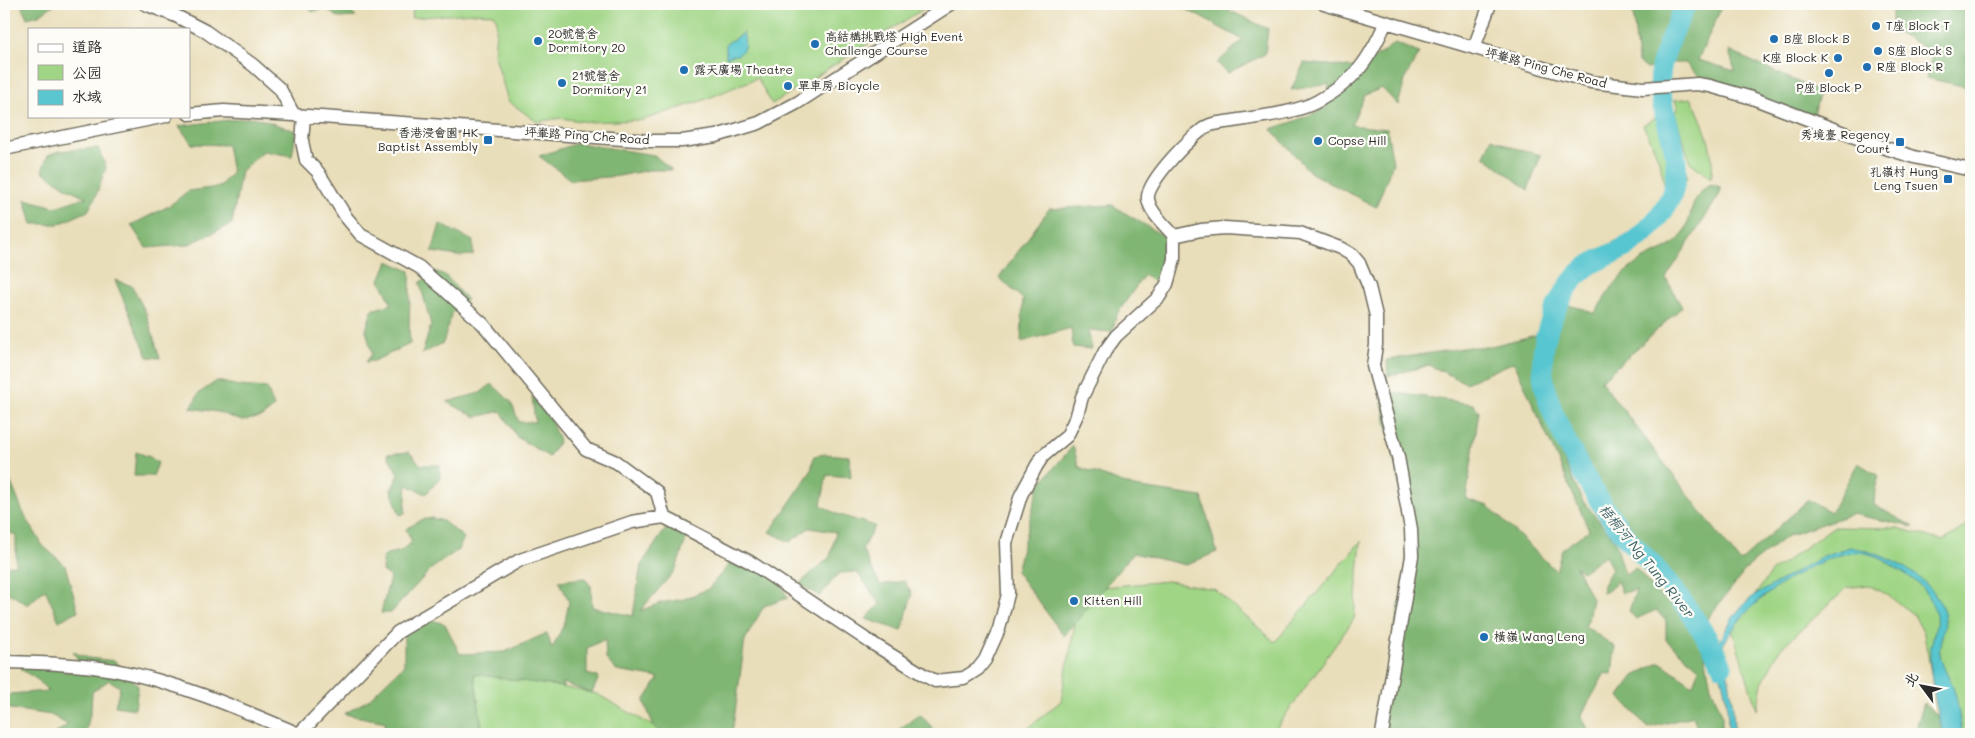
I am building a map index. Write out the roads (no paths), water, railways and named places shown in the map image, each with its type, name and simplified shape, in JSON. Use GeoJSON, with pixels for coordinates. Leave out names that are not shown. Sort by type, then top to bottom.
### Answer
{"type":"FeatureCollection","features":[{"type":"Feature","properties":{"kind":"street"},"geometry":{"type":"LineString","coordinates":[[145,4],[176,16],[206,31],[271,80],[280,89],[299,116],[306,160],[318,172],[346,216],[362,234],[419,267],[483,324],[586,449],[616,462],[657,492],[664,517]]}},
{"type":"Feature","properties":{"kind":"street","name":"坪輋路 Ping Che Road"},"geometry":{"type":"LineString","coordinates":[[190,114],[224,111],[651,141],[682,141],[716,136],[759,123],[786,110],[950,4]]}},
{"type":"Feature","properties":{"kind":"street","name":"坪輋路 Ping Che Road"},"geometry":{"type":"LineString","coordinates":[[1324,4],[1591,82],[1643,88],[1685,85],[1710,86],[1752,98],[1873,144],[1971,170]]}},
{"type":"Feature","properties":{"kind":"street"},"geometry":{"type":"LineString","coordinates":[[1474,48],[1490,4]]}},
{"type":"Feature","properties":{"kind":"street"},"geometry":{"type":"LineString","coordinates":[[4,662],[114,670],[175,686],[249,713],[299,734],[398,632],[520,560],[632,522],[664,517],[750,562],[870,642],[935,681],[964,678],[978,669],[985,660],[999,629],[1008,594],[1006,543],[1021,496],[1043,456],[1067,436],[1077,415],[1082,397],[1105,350],[1116,336],[1159,297],[1167,284],[1174,259],[1174,236],[1151,210],[1148,198],[1149,191],[1160,173],[1177,152],[1209,126],[1286,111],[1316,102],[1349,81],[1373,51],[1386,22]]}},
{"type":"Feature","properties":{"kind":"street"},"geometry":{"type":"LineString","coordinates":[[4,150],[156,118]]}},
{"type":"Feature","properties":{"kind":"street"},"geometry":{"type":"LineString","coordinates":[[1174,236],[1201,230],[1225,228],[1300,233],[1340,248],[1352,255],[1359,263],[1369,287],[1376,316],[1376,344],[1373,366],[1398,457],[1411,528],[1412,556],[1382,734]]}},
{"type":"Feature","properties":{"kind":"water"},"geometry":{"type":"Polygon","coordinates":[[[743,33],[745,42],[743,50],[738,55],[726,58],[726,44],[743,33]]]}},
{"type":"Feature","properties":{"kind":"water"},"geometry":{"type":"Polygon","coordinates":[[[1850,547],[1879,555],[1910,571],[1934,593],[1942,606],[1945,620],[1940,645],[1941,659],[1955,693],[1963,734],[1944,734],[1939,717],[1930,664],[1930,650],[1936,626],[1936,614],[1931,601],[1919,585],[1908,576],[1878,557],[1858,552],[1830,558],[1797,574],[1754,605],[1734,628],[1719,652],[1729,680],[1732,703],[1734,734],[1728,734],[1724,688],[1708,640],[1717,649],[1732,620],[1754,596],[1823,556],[1850,547]]]}},
{"type":"Feature","properties":{"kind":"waterway","name":"梧桐河 Ng Tung River"},"geometry":{"type":"LineString","coordinates":[[1686,4],[1666,49],[1660,77],[1663,108],[1676,165],[1671,196],[1657,219],[1639,238],[1624,248],[1598,260],[1578,274],[1562,297],[1546,334],[1543,370],[1549,402],[1572,453],[1590,486],[1611,518],[1681,600],[1711,644],[1722,666]]}},
{"type":"Feature","properties":{"kind":"place","name":"T座 Block T"},"geometry":{"type":"Point","coordinates":[1876,26]}},
{"type":"Feature","properties":{"kind":"place","name":"B座 Block B"},"geometry":{"type":"Point","coordinates":[1774,39]}},
{"type":"Feature","properties":{"kind":"place","name":"20號營舍 Dormitory 20"},"geometry":{"type":"Point","coordinates":[538,41]}},
{"type":"Feature","properties":{"kind":"place","name":"高結構挑戰塔 High Event Challenge Course"},"geometry":{"type":"Point","coordinates":[815,44]}},
{"type":"Feature","properties":{"kind":"place","name":"S座 Block S"},"geometry":{"type":"Point","coordinates":[1878,51]}},
{"type":"Feature","properties":{"kind":"place","name":"K座 Block K"},"geometry":{"type":"Point","coordinates":[1838,58]}},
{"type":"Feature","properties":{"kind":"place","name":"R座 Block R"},"geometry":{"type":"Point","coordinates":[1867,67]}},
{"type":"Feature","properties":{"kind":"place","name":"露天廣場 Theatre"},"geometry":{"type":"Point","coordinates":[684,70]}},
{"type":"Feature","properties":{"kind":"place","name":"P座 Block P"},"geometry":{"type":"Point","coordinates":[1829,73]}},
{"type":"Feature","properties":{"kind":"place","name":"21號營舍 Dormitory 21"},"geometry":{"type":"Point","coordinates":[562,83]}},
{"type":"Feature","properties":{"kind":"place","name":"單車房 Bicycle"},"geometry":{"type":"Point","coordinates":[788,86]}},
{"type":"Feature","properties":{"kind":"place","name":"香港浸會園 HK Baptist Assembly"},"geometry":{"type":"Point","coordinates":[488,140]}},
{"type":"Feature","properties":{"kind":"place","name":"Copse Hill"},"geometry":{"type":"Point","coordinates":[1318,141]}},
{"type":"Feature","properties":{"kind":"place","name":"秀境臺 Regency Court"},"geometry":{"type":"Point","coordinates":[1900,142]}},
{"type":"Feature","properties":{"kind":"place","name":"孔嶺村 Hung Leng Tsuen"},"geometry":{"type":"Point","coordinates":[1948,179]}},
{"type":"Feature","properties":{"kind":"place","name":"Kitten Hill"},"geometry":{"type":"Point","coordinates":[1074,601]}},
{"type":"Feature","properties":{"kind":"place","name":"橫嶺 Wang Leng"},"geometry":{"type":"Point","coordinates":[1484,637]}}]}
